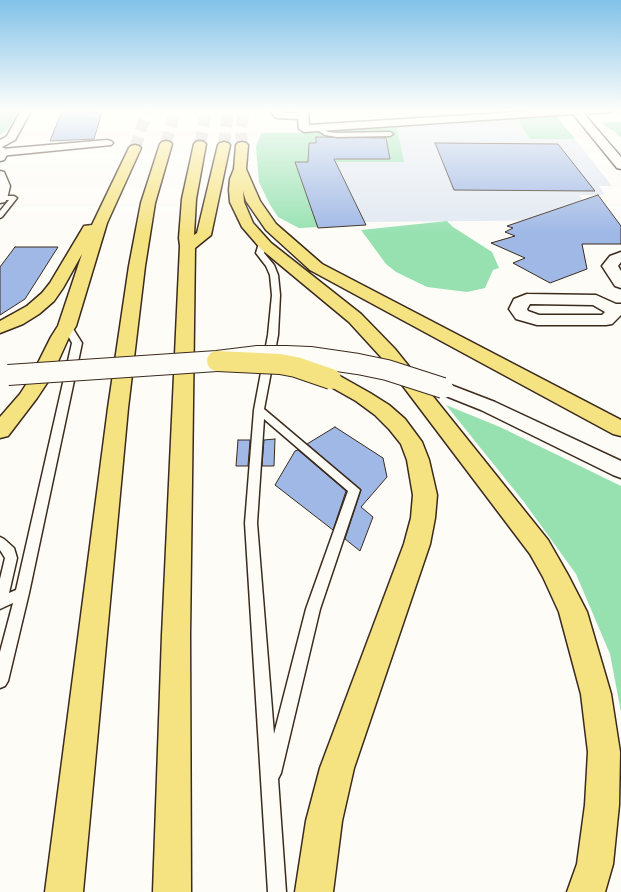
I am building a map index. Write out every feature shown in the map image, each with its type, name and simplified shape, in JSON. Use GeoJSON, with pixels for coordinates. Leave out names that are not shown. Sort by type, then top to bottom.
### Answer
{"type":"FeatureCollection","features":[{"type":"Feature","properties":{"kind":"highway"},"geometry":{"type":"LineString","coordinates":[[0,431],[38,382],[67,326],[100,223],[134,151]]}},
{"type":"Feature","properties":{"kind":"highway"},"geometry":{"type":"LineString","coordinates":[[64,892],[117,416],[137,266],[148,203],[164,151]]}},
{"type":"Feature","properties":{"kind":"highway"},"geometry":{"type":"LineString","coordinates":[[172,892],[176,627],[188,246],[186,238],[189,199],[199,151]]}},
{"type":"Feature","properties":{"kind":"highway"},"geometry":{"type":"LineString","coordinates":[[188,246],[204,235],[223,151]]}},
{"type":"Feature","properties":{"kind":"highway"},"geometry":{"type":"LineString","coordinates":[[242,151],[240,169],[236,179],[237,202],[247,224],[280,258],[355,318],[371,334],[539,547],[573,612],[596,694],[604,752],[602,805],[595,864],[586,892]]}},
{"type":"Feature","properties":{"kind":"highway"},"geometry":{"type":"LineString","coordinates":[[240,169],[253,201],[268,222],[288,243],[316,267],[356,290],[621,429]]}},
{"type":"Feature","properties":{"kind":"highway"},"geometry":{"type":"LineString","coordinates":[[0,328],[33,310],[48,297],[57,285],[86,232],[91,227],[100,223]]}},
{"type":"Feature","properties":{"kind":"highway"},"geometry":{"type":"LineString","coordinates":[[217,361],[280,364],[296,367],[331,379],[363,397],[382,410],[397,424],[411,442],[421,473],[425,495],[423,518],[417,544],[337,768],[324,821],[314,892]]}},
{"type":"Feature","properties":{"kind":"street"},"geometry":{"type":"LineString","coordinates":[[608,151],[621,166]]}},
{"type":"Feature","properties":{"kind":"street"},"geometry":{"type":"LineString","coordinates":[[0,175],[4,186],[0,198]]}},
{"type":"Feature","properties":{"kind":"street"},"geometry":{"type":"LineString","coordinates":[[621,257],[615,259],[610,266],[621,283]]}},
{"type":"Feature","properties":{"kind":"street"},"geometry":{"type":"LineString","coordinates":[[4,376],[217,361],[258,356],[331,359],[387,370],[443,388],[488,406],[621,470]]}},
{"type":"Feature","properties":{"kind":"lane"},"geometry":{"type":"LineString","coordinates":[[0,198],[14,198],[0,216]]}},
{"type":"Feature","properties":{"kind":"lane"},"geometry":{"type":"LineString","coordinates":[[263,242],[260,253],[270,265],[274,275],[276,295],[273,335],[259,410],[251,523],[277,892]]}},
{"type":"Feature","properties":{"kind":"lane"},"geometry":{"type":"LineString","coordinates":[[0,681],[22,593],[77,343],[67,326]]}},
{"type":"Feature","properties":{"kind":"lane"},"geometry":{"type":"LineString","coordinates":[[259,410],[354,490],[313,609],[270,784]]}},
{"type":"Feature","properties":{"kind":"lane"},"geometry":{"type":"LineString","coordinates":[[0,542],[9,551],[11,558],[10,567],[0,602]]}},
{"type":"Feature","properties":{"kind":"lane"},"geometry":{"type":"LineString","coordinates":[[0,602],[22,593]]}},
{"type":"Feature","properties":{"kind":"shaded area"},"geometry":{"type":"Polygon","coordinates":[[[401,151],[584,151],[612,186],[599,186],[605,195],[579,195],[585,203],[572,204],[583,220],[364,222],[336,162],[403,162],[401,151]]]}},
{"type":"Feature","properties":{"kind":"green space"},"geometry":{"type":"Polygon","coordinates":[[[256,151],[402,151],[404,162],[336,162],[366,225],[299,228],[278,217],[269,203],[259,182],[256,151]]]}},
{"type":"Feature","properties":{"kind":"green space"},"geometry":{"type":"Polygon","coordinates":[[[447,221],[453,227],[492,252],[499,268],[493,270],[485,288],[467,292],[427,287],[396,272],[386,264],[361,230],[447,221]]]}},
{"type":"Feature","properties":{"kind":"green space"},"geometry":{"type":"Polygon","coordinates":[[[446,405],[500,427],[621,486],[621,712],[610,654],[576,574],[524,502],[446,405]]]}},
{"type":"Feature","properties":{"kind":"building"},"geometry":{"type":"Polygon","coordinates":[[[309,151],[388,151],[390,159],[334,159],[366,225],[318,228],[295,162],[308,162],[309,151]]]}},
{"type":"Feature","properties":{"kind":"building"},"geometry":{"type":"Polygon","coordinates":[[[438,151],[563,151],[595,191],[454,190],[438,151]]]}},
{"type":"Feature","properties":{"kind":"building"},"geometry":{"type":"Polygon","coordinates":[[[598,195],[621,226],[621,244],[582,244],[587,269],[550,283],[513,263],[525,258],[491,243],[515,236],[505,232],[513,228],[507,226],[598,195]]]}},
{"type":"Feature","properties":{"kind":"building"},"geometry":{"type":"Polygon","coordinates":[[[15,247],[58,247],[25,299],[0,315],[0,267],[15,247]]]}},
{"type":"Feature","properties":{"kind":"building"},"geometry":{"type":"Polygon","coordinates":[[[335,427],[383,458],[387,477],[361,507],[373,517],[360,551],[345,539],[361,490],[307,444],[335,427]]]}},
{"type":"Feature","properties":{"kind":"building"},"geometry":{"type":"Polygon","coordinates":[[[275,439],[274,466],[262,466],[264,440],[275,439]]]}},
{"type":"Feature","properties":{"kind":"building"},"geometry":{"type":"Polygon","coordinates":[[[238,440],[250,440],[248,466],[236,466],[238,440]]]}},
{"type":"Feature","properties":{"kind":"building"},"geometry":{"type":"Polygon","coordinates":[[[298,450],[346,491],[333,530],[275,485],[295,451],[298,450]]]}}]}
